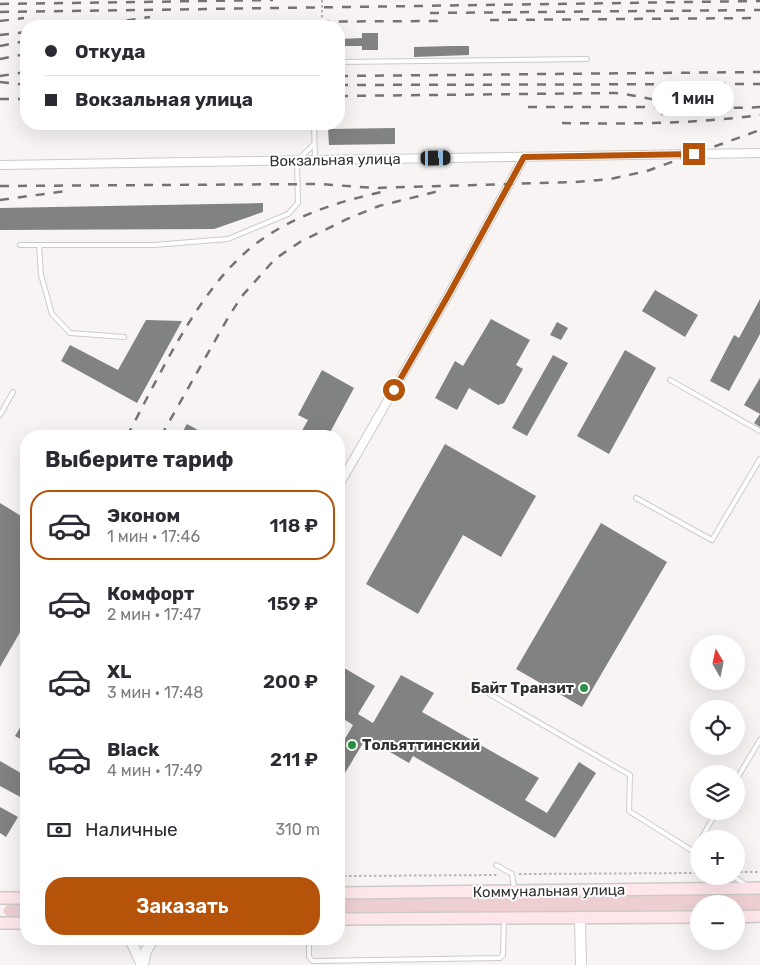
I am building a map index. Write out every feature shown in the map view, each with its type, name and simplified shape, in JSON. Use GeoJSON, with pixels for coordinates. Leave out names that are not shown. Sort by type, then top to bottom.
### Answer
{"type":"FeatureCollection","features":[{"type":"Feature","properties":{"kind":"main road","name":"Коммунальная улица"},"geometry":{"type":"LineString","coordinates":[[345,893],[756,888]]}},
{"type":"Feature","properties":{"kind":"main road"},"geometry":{"type":"LineString","coordinates":[[0,898],[20,898]]}},
{"type":"Feature","properties":{"kind":"main road"},"geometry":{"type":"LineString","coordinates":[[745,917],[760,916]]}},
{"type":"Feature","properties":{"kind":"main road","name":"Коммунальная улица"},"geometry":{"type":"LineString","coordinates":[[345,919],[690,917]]}},
{"type":"Feature","properties":{"kind":"main road"},"geometry":{"type":"LineString","coordinates":[[1,922],[20,923]]}},
{"type":"Feature","properties":{"kind":"street","name":"Вокзальная улица"},"geometry":{"type":"LineString","coordinates":[[0,165],[760,153]]}},
{"type":"Feature","properties":{"kind":"street"},"geometry":{"type":"LineString","coordinates":[[345,475],[449,294],[524,157]]}},
{"type":"Feature","properties":{"kind":"street"},"geometry":{"type":"LineString","coordinates":[[580,919],[581,965]]}},
{"type":"Feature","properties":{"kind":"street"},"geometry":{"type":"LineString","coordinates":[[133,945],[143,965]]}},
{"type":"Feature","properties":{"kind":"street"},"geometry":{"type":"LineString","coordinates":[[143,965],[149,945]]}},
{"type":"Feature","properties":{"kind":"lane"},"geometry":{"type":"LineString","coordinates":[[345,62],[588,60]]}},
{"type":"Feature","properties":{"kind":"lane"},"geometry":{"type":"LineString","coordinates":[[314,130],[315,160]]}},
{"type":"Feature","properties":{"kind":"lane"},"geometry":{"type":"LineString","coordinates":[[20,245],[154,245],[228,238],[288,214],[298,203],[297,161],[314,144]]}},
{"type":"Feature","properties":{"kind":"lane"},"geometry":{"type":"LineString","coordinates":[[39,245],[41,275],[52,314],[70,333],[124,337]]}},
{"type":"Feature","properties":{"kind":"lane"},"geometry":{"type":"LineString","coordinates":[[670,380],[760,431]]}},
{"type":"Feature","properties":{"kind":"lane"},"geometry":{"type":"LineString","coordinates":[[0,415],[13,392]]}},
{"type":"Feature","properties":{"kind":"lane"},"geometry":{"type":"LineString","coordinates":[[636,498],[712,540],[760,459]]}},
{"type":"Feature","properties":{"kind":"lane"},"geometry":{"type":"LineString","coordinates":[[479,688],[630,775],[629,811],[690,849]]}},
{"type":"Feature","properties":{"kind":"lane"},"geometry":{"type":"LineString","coordinates":[[745,765],[760,740]]}},
{"type":"Feature","properties":{"kind":"lane"},"geometry":{"type":"LineString","coordinates":[[496,864],[512,874],[515,891]]}},
{"type":"Feature","properties":{"kind":"lane"},"geometry":{"type":"LineString","coordinates":[[309,945],[309,958],[312,961],[500,958],[503,956],[504,919]]}},
{"type":"Feature","properties":{"kind":"path"},"geometry":{"type":"LineString","coordinates":[[322,0],[322,20]]}},
{"type":"Feature","properties":{"kind":"path"},"geometry":{"type":"LineString","coordinates":[[745,872],[760,872]]}},
{"type":"Feature","properties":{"kind":"shaded area"},"geometry":{"type":"Polygon","coordinates":[[[760,894],[760,911],[745,911],[745,895],[690,895],[690,911],[345,915],[345,898],[760,894]]]}},
{"type":"Feature","properties":{"kind":"shaded area"},"geometry":{"type":"Polygon","coordinates":[[[11,902],[20,902],[20,918],[7,916],[3,911],[11,902]]]}},
{"type":"Feature","properties":{"kind":"building"},"geometry":{"type":"Polygon","coordinates":[[[362,33],[378,33],[378,50],[362,50],[362,46],[345,46],[345,39],[362,38],[362,33]]]}},
{"type":"Feature","properties":{"kind":"building"},"geometry":{"type":"Polygon","coordinates":[[[469,46],[469,55],[414,57],[414,47],[469,46]]]}},
{"type":"Feature","properties":{"kind":"building"},"geometry":{"type":"Polygon","coordinates":[[[395,128],[395,144],[329,145],[328,130],[395,128]]]}},
{"type":"Feature","properties":{"kind":"building"},"geometry":{"type":"Polygon","coordinates":[[[263,203],[263,212],[214,229],[0,230],[0,208],[263,203]]]}},
{"type":"Feature","properties":{"kind":"building"},"geometry":{"type":"Polygon","coordinates":[[[655,290],[698,315],[685,337],[642,311],[655,290]]]}},
{"type":"Feature","properties":{"kind":"building"},"geometry":{"type":"Polygon","coordinates":[[[760,299],[760,334],[729,391],[710,381],[734,335],[739,338],[760,299]]]}},
{"type":"Feature","properties":{"kind":"building"},"geometry":{"type":"Polygon","coordinates":[[[491,319],[530,340],[516,365],[523,369],[504,403],[498,405],[469,388],[457,410],[435,398],[455,361],[463,366],[491,319]]]}},
{"type":"Feature","properties":{"kind":"building"},"geometry":{"type":"Polygon","coordinates":[[[146,320],[182,321],[137,403],[61,361],[70,345],[118,370],[146,320]]]}},
{"type":"Feature","properties":{"kind":"building"},"geometry":{"type":"Polygon","coordinates":[[[557,322],[568,328],[561,340],[550,335],[557,322]]]}},
{"type":"Feature","properties":{"kind":"building"},"geometry":{"type":"Polygon","coordinates":[[[625,350],[656,368],[609,454],[577,436],[625,350]]]}},
{"type":"Feature","properties":{"kind":"building"},"geometry":{"type":"Polygon","coordinates":[[[553,355],[568,363],[527,436],[512,428],[553,355]]]}},
{"type":"Feature","properties":{"kind":"building"},"geometry":{"type":"Polygon","coordinates":[[[322,370],[354,388],[331,430],[302,430],[308,420],[298,415],[322,370]]]}},
{"type":"Feature","properties":{"kind":"building"},"geometry":{"type":"Polygon","coordinates":[[[760,378],[760,414],[744,405],[760,378]]]}},
{"type":"Feature","properties":{"kind":"building"},"geometry":{"type":"Polygon","coordinates":[[[760,414],[760,427],[754,423],[760,414]]]}},
{"type":"Feature","properties":{"kind":"building"},"geometry":{"type":"Polygon","coordinates":[[[187,424],[198,430],[184,430],[187,424]]]}},
{"type":"Feature","properties":{"kind":"building"},"geometry":{"type":"Polygon","coordinates":[[[445,444],[536,496],[501,557],[463,535],[418,614],[366,584],[445,444]]]}},
{"type":"Feature","properties":{"kind":"building"},"geometry":{"type":"Polygon","coordinates":[[[0,503],[20,515],[20,632],[0,667],[0,503]]]}},
{"type":"Feature","properties":{"kind":"building"},"geometry":{"type":"Polygon","coordinates":[[[601,523],[667,562],[582,707],[516,669],[601,523]]]}},
{"type":"Feature","properties":{"kind":"building"},"geometry":{"type":"Polygon","coordinates":[[[345,668],[375,686],[358,714],[373,723],[401,675],[434,693],[422,712],[539,778],[525,800],[547,813],[579,762],[596,773],[555,838],[413,756],[409,763],[366,738],[345,773],[345,739],[353,725],[345,720],[345,668]]]}},
{"type":"Feature","properties":{"kind":"building"},"geometry":{"type":"Polygon","coordinates":[[[20,728],[20,739],[15,736],[20,728]]]}},
{"type":"Feature","properties":{"kind":"building"},"geometry":{"type":"Polygon","coordinates":[[[0,761],[20,773],[20,797],[0,786],[0,761]]]}},
{"type":"Feature","properties":{"kind":"building"},"geometry":{"type":"Polygon","coordinates":[[[0,807],[18,817],[6,837],[0,833],[0,807]]]}},
{"type":"Feature","properties":{"kind":"railway"},"geometry":{"type":"LineString","coordinates":[[0,4],[273,0]]}},
{"type":"Feature","properties":{"kind":"railway"},"geometry":{"type":"LineString","coordinates":[[0,12],[760,1]]}},
{"type":"Feature","properties":{"kind":"railway"},"geometry":{"type":"LineString","coordinates":[[430,13],[760,10]]}},
{"type":"Feature","properties":{"kind":"railway"},"geometry":{"type":"LineString","coordinates":[[130,20],[150,17]]}},
{"type":"Feature","properties":{"kind":"railway"},"geometry":{"type":"LineString","coordinates":[[0,21],[24,18]]}},
{"type":"Feature","properties":{"kind":"railway"},"geometry":{"type":"LineString","coordinates":[[490,20],[760,18]]}},
{"type":"Feature","properties":{"kind":"railway"},"geometry":{"type":"LineString","coordinates":[[345,21],[442,21]]}},
{"type":"Feature","properties":{"kind":"railway"},"geometry":{"type":"LineString","coordinates":[[0,35],[20,33]]}},
{"type":"Feature","properties":{"kind":"railway"},"geometry":{"type":"LineString","coordinates":[[0,46],[20,42]]}},
{"type":"Feature","properties":{"kind":"railway"},"geometry":{"type":"LineString","coordinates":[[0,59],[20,55]]}},
{"type":"Feature","properties":{"kind":"railway"},"geometry":{"type":"LineString","coordinates":[[345,76],[760,72]]}},
{"type":"Feature","properties":{"kind":"railway"},"geometry":{"type":"LineString","coordinates":[[0,76],[20,73]]}},
{"type":"Feature","properties":{"kind":"railway"},"geometry":{"type":"LineString","coordinates":[[0,82],[20,84]]}},
{"type":"Feature","properties":{"kind":"railway"},"geometry":{"type":"LineString","coordinates":[[345,85],[760,84]]}},
{"type":"Feature","properties":{"kind":"railway"},"geometry":{"type":"LineString","coordinates":[[345,96],[615,93],[703,106],[760,107]]}},
{"type":"Feature","properties":{"kind":"railway"},"geometry":{"type":"LineString","coordinates":[[0,99],[20,99]]}},
{"type":"Feature","properties":{"kind":"railway"},"geometry":{"type":"LineString","coordinates":[[528,107],[670,107]]}},
{"type":"Feature","properties":{"kind":"railway"},"geometry":{"type":"LineString","coordinates":[[661,114],[698,111]]}},
{"type":"Feature","properties":{"kind":"railway"},"geometry":{"type":"LineString","coordinates":[[562,123],[686,122],[760,115]]}},
{"type":"Feature","properties":{"kind":"railway"},"geometry":{"type":"LineString","coordinates":[[0,186],[320,184],[374,188],[575,182],[610,179],[647,171],[760,130]]}},
{"type":"Feature","properties":{"kind":"railway"},"geometry":{"type":"LineString","coordinates":[[0,200],[66,191]]}},
{"type":"Feature","properties":{"kind":"railway"},"geometry":{"type":"LineString","coordinates":[[164,430],[229,316],[242,296],[275,259],[300,242],[347,219],[379,206],[439,191]]}},
{"type":"Feature","properties":{"kind":"railway"},"geometry":{"type":"LineString","coordinates":[[130,430],[165,363],[195,314],[228,269],[247,251],[277,230],[311,213],[346,201],[382,192]]}},
{"type":"Feature","properties":{"kind":"place","name":"Байт Транзит"},"geometry":{"type":"Point","coordinates":[584,688]}},
{"type":"Feature","properties":{"kind":"place","name":"Тольяттинский"},"geometry":{"type":"Point","coordinates":[352,745]}},
{"type":"Feature","properties":{"kind":"route"},"geometry":{"type":"LineString","coordinates":[[394,390],[524,157],[694,154]]}}]}
